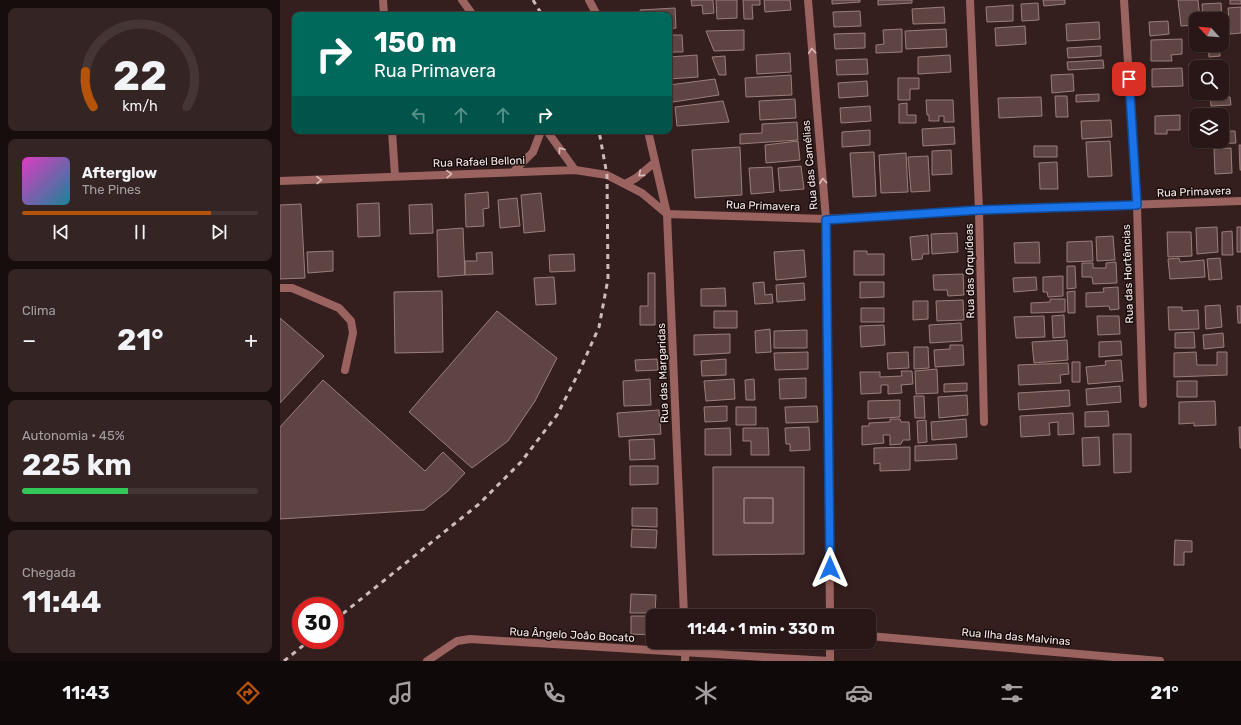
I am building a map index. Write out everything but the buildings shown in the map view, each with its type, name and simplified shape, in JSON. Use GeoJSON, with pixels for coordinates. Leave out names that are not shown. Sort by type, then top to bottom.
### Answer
{"type":"FeatureCollection","features":[{"type":"Feature","properties":{"kind":"street"},"geometry":{"type":"LineString","coordinates":[[383,0],[384,12]]}},
{"type":"Feature","properties":{"kind":"street"},"geometry":{"type":"LineString","coordinates":[[462,0],[471,12]]}},
{"type":"Feature","properties":{"kind":"street"},"geometry":{"type":"LineString","coordinates":[[588,0],[595,12]]}},
{"type":"Feature","properties":{"kind":"street","name":"Rua das Camélias"},"geometry":{"type":"LineString","coordinates":[[808,0],[826,220],[830,609]]}},
{"type":"Feature","properties":{"kind":"street","name":"Rua das Orquídeas"},"geometry":{"type":"LineString","coordinates":[[970,0],[979,210],[984,422]]}},
{"type":"Feature","properties":{"kind":"street","name":"Rua das Hortências"},"geometry":{"type":"LineString","coordinates":[[1124,0],[1137,205],[1143,404]]}},
{"type":"Feature","properties":{"kind":"street"},"geometry":{"type":"LineString","coordinates":[[392,134],[395,176]]}},
{"type":"Feature","properties":{"kind":"street"},"geometry":{"type":"LineString","coordinates":[[513,172],[533,152],[540,134]]}},
{"type":"Feature","properties":{"kind":"street"},"geometry":{"type":"LineString","coordinates":[[549,134],[575,170]]}},
{"type":"Feature","properties":{"kind":"street","name":"Rua das Margaridas"},"geometry":{"type":"LineString","coordinates":[[649,134],[654,162],[668,214],[684,609]]}},
{"type":"Feature","properties":{"kind":"street"},"geometry":{"type":"LineString","coordinates":[[626,184],[636,178],[654,162]]}},
{"type":"Feature","properties":{"kind":"street","name":"Rua Rafael Belloni"},"geometry":{"type":"LineString","coordinates":[[280,181],[575,170],[607,175],[642,193],[668,214]]}},
{"type":"Feature","properties":{"kind":"street","name":"Rua Primavera"},"geometry":{"type":"LineString","coordinates":[[668,214],[826,220],[979,210],[1241,201]]}},
{"type":"Feature","properties":{"kind":"street"},"geometry":{"type":"LineString","coordinates":[[280,288],[292,288],[339,308],[351,321],[353,333],[345,370]]}},
{"type":"Feature","properties":{"kind":"street","name":"Rua Ilha das Malvinas"},"geometry":{"type":"LineString","coordinates":[[876,637],[1160,661]]}},
{"type":"Feature","properties":{"kind":"street","name":"Rua Ângelo João Bocato"},"geometry":{"type":"LineString","coordinates":[[427,661],[457,641],[470,640],[686,657],[829,661]]}},
{"type":"Feature","properties":{"kind":"street"},"geometry":{"type":"LineString","coordinates":[[829,661],[830,649]]}},
{"type":"Feature","properties":{"kind":"railway"},"geometry":{"type":"LineString","coordinates":[[533,0],[540,12]]}},
{"type":"Feature","properties":{"kind":"railway"},"geometry":{"type":"LineString","coordinates":[[344,613],[479,504],[521,462],[557,415],[579,372],[599,327],[608,279],[607,175],[600,134]]}},
{"type":"Feature","properties":{"kind":"railway"},"geometry":{"type":"LineString","coordinates":[[284,661],[299,649]]}},
{"type":"Feature","properties":{"kind":"route"},"geometry":{"type":"LineString","coordinates":[[830,568],[826,220],[979,210],[1137,205],[1129,79]]}}]}
